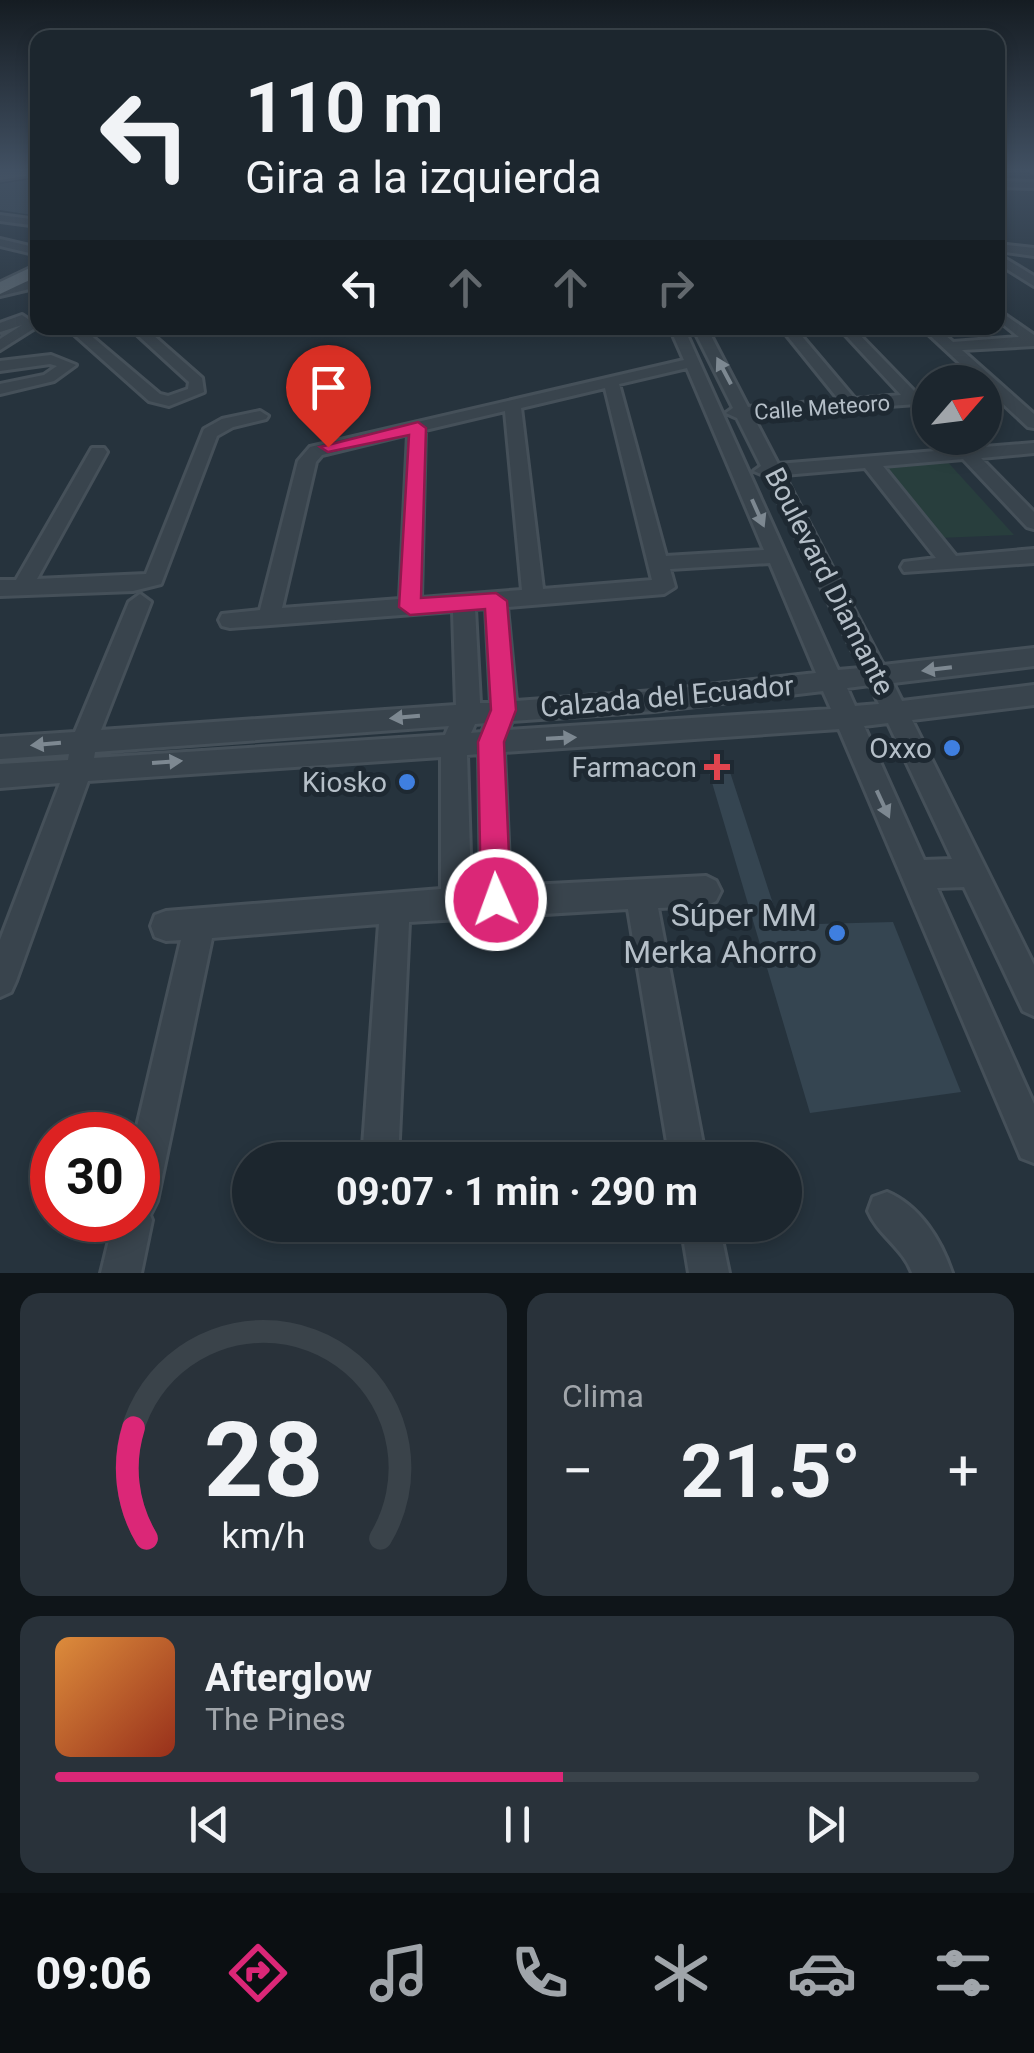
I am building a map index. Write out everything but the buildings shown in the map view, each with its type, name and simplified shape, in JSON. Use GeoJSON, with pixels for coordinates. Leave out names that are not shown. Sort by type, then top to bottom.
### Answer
{"type":"FeatureCollection","features":[{"type":"Feature","properties":{"kind":"main road"},"geometry":{"type":"LineString","coordinates":[[0,272],[30,257]]}},
{"type":"Feature","properties":{"kind":"main road"},"geometry":{"type":"LineString","coordinates":[[0,290],[30,273]]}},
{"type":"Feature","properties":{"kind":"street"},"geometry":{"type":"LineString","coordinates":[[0,242],[30,251]]}},
{"type":"Feature","properties":{"kind":"street"},"geometry":{"type":"LineString","coordinates":[[1005,257],[1033,256]]}},
{"type":"Feature","properties":{"kind":"street"},"geometry":{"type":"LineString","coordinates":[[1005,261],[1034,282]]}},
{"type":"Feature","properties":{"kind":"street"},"geometry":{"type":"LineString","coordinates":[[0,290],[30,284]]}},
{"type":"Feature","properties":{"kind":"street"},"geometry":{"type":"LineString","coordinates":[[0,328],[22,319],[30,324]]}},
{"type":"Feature","properties":{"kind":"street"},"geometry":{"type":"LineString","coordinates":[[1005,319],[1033,341]]}},
{"type":"Feature","properties":{"kind":"street"},"geometry":{"type":"LineString","coordinates":[[0,346],[30,326]]}},
{"type":"Feature","properties":{"kind":"street"},"geometry":{"type":"LineString","coordinates":[[82,335],[154,398],[169,401],[196,392],[197,382],[145,335]]}},
{"type":"Feature","properties":{"kind":"street","name":"Boulevard Diamante"},"geometry":{"type":"LineString","coordinates":[[680,335],[844,718],[1034,1145]]}},
{"type":"Feature","properties":{"kind":"street","name":"Boulevard Diamante"},"geometry":{"type":"LineString","coordinates":[[707,335],[896,712],[1034,1000]]}},
{"type":"Feature","properties":{"kind":"street"},"geometry":{"type":"LineString","coordinates":[[794,335],[851,405]]}},
{"type":"Feature","properties":{"kind":"street"},"geometry":{"type":"LineString","coordinates":[[853,335],[912,390]]}},
{"type":"Feature","properties":{"kind":"street"},"geometry":{"type":"LineString","coordinates":[[937,335],[967,365]]}},
{"type":"Feature","properties":{"kind":"street"},"geometry":{"type":"LineString","coordinates":[[951,347],[1033,341]]}},
{"type":"Feature","properties":{"kind":"street"},"geometry":{"type":"LineString","coordinates":[[0,366],[50,359],[68,365],[49,378],[0,389]]}},
{"type":"Feature","properties":{"kind":"street"},"geometry":{"type":"LineString","coordinates":[[269,616],[310,456],[322,448],[690,363]]}},
{"type":"Feature","properties":{"kind":"street"},"geometry":{"type":"LineString","coordinates":[[230,620],[657,590],[666,580],[611,382]]}},
{"type":"Feature","properties":{"kind":"street","name":"Calle Meteoro"},"geometry":{"type":"LineString","coordinates":[[713,414],[912,400]]}},
{"type":"Feature","properties":{"kind":"street"},"geometry":{"type":"LineString","coordinates":[[1002,400],[1034,423]]}},
{"type":"Feature","properties":{"kind":"street"},"geometry":{"type":"LineString","coordinates":[[513,406],[533,598]]}},
{"type":"Feature","properties":{"kind":"street"},"geometry":{"type":"LineString","coordinates":[[11,588],[133,584],[154,579],[210,434],[228,423],[260,416]]}},
{"type":"Feature","properties":{"kind":"street"},"geometry":{"type":"LineString","coordinates":[[410,607],[418,428]]}},
{"type":"Feature","properties":{"kind":"street"},"geometry":{"type":"LineString","coordinates":[[1002,450],[1034,448]]}},
{"type":"Feature","properties":{"kind":"street"},"geometry":{"type":"LineString","coordinates":[[11,588],[98,452]]}},
{"type":"Feature","properties":{"kind":"street"},"geometry":{"type":"LineString","coordinates":[[739,472],[945,455]]}},
{"type":"Feature","properties":{"kind":"street"},"geometry":{"type":"LineString","coordinates":[[969,455],[1034,523]]}},
{"type":"Feature","properties":{"kind":"street"},"geometry":{"type":"LineString","coordinates":[[870,462],[952,564]]}},
{"type":"Feature","properties":{"kind":"street"},"geometry":{"type":"LineString","coordinates":[[661,564],[777,556]]}},
{"type":"Feature","properties":{"kind":"street"},"geometry":{"type":"LineString","coordinates":[[912,567],[1034,556]]}},
{"type":"Feature","properties":{"kind":"street"},"geometry":{"type":"LineString","coordinates":[[496,601],[504,710],[491,742],[496,900]]}},
{"type":"Feature","properties":{"kind":"street"},"geometry":{"type":"LineString","coordinates":[[0,981],[140,602]]}},
{"type":"Feature","properties":{"kind":"street"},"geometry":{"type":"LineString","coordinates":[[456,903],[454,742],[468,711],[464,603]]}},
{"type":"Feature","properties":{"kind":"street","name":"Calzada del Ecuador"},"geometry":{"type":"LineString","coordinates":[[0,776],[82,755],[234,730],[654,700],[1034,657]]}},
{"type":"Feature","properties":{"kind":"street","name":"Calzada del Ecuador"},"geometry":{"type":"LineString","coordinates":[[0,748],[82,755],[228,758],[844,718],[1034,695]]}},
{"type":"Feature","properties":{"kind":"street"},"geometry":{"type":"LineString","coordinates":[[654,700],[659,732]]}},
{"type":"Feature","properties":{"kind":"street"},"geometry":{"type":"LineString","coordinates":[[228,758],[234,730]]}},
{"type":"Feature","properties":{"kind":"street"},"geometry":{"type":"LineString","coordinates":[[914,876],[974,872]]}},
{"type":"Feature","properties":{"kind":"street"},"geometry":{"type":"LineString","coordinates":[[153,1112],[183,925],[496,900],[706,891]]}},
{"type":"Feature","properties":{"kind":"street"},"geometry":{"type":"LineString","coordinates":[[641,896],[685,1142]]}},
{"type":"Feature","properties":{"kind":"street"},"geometry":{"type":"LineString","coordinates":[[381,1142],[394,907]]}},
{"type":"Feature","properties":{"kind":"street"},"geometry":{"type":"LineString","coordinates":[[887,1211],[925,1252],[932,1273]]}},
{"type":"Feature","properties":{"kind":"street"},"geometry":{"type":"LineString","coordinates":[[121,1273],[128,1242]]}},
{"type":"Feature","properties":{"kind":"street"},"geometry":{"type":"LineString","coordinates":[[703,1242],[709,1273]]}},
{"type":"Feature","properties":{"kind":"green space"},"geometry":{"type":"Polygon","coordinates":[[[945,459],[1014,535],[938,538],[882,466],[945,459]]]}},
{"type":"Feature","properties":{"kind":"place","name":"Oxxo"},"geometry":{"type":"Point","coordinates":[952,748]}},
{"type":"Feature","properties":{"kind":"place","name":"Farmacon"},"geometry":{"type":"Point","coordinates":[717,767]}},
{"type":"Feature","properties":{"kind":"place","name":"Kiosko"},"geometry":{"type":"Point","coordinates":[407,782]}},
{"type":"Feature","properties":{"kind":"place","name":"Súper MM Merka Ahorro"},"geometry":{"type":"Point","coordinates":[837,933]}},
{"type":"Feature","properties":{"kind":"route"},"geometry":{"type":"LineString","coordinates":[[328,447],[418,428],[410,607],[496,601],[504,710],[491,742],[496,900]]}}]}
